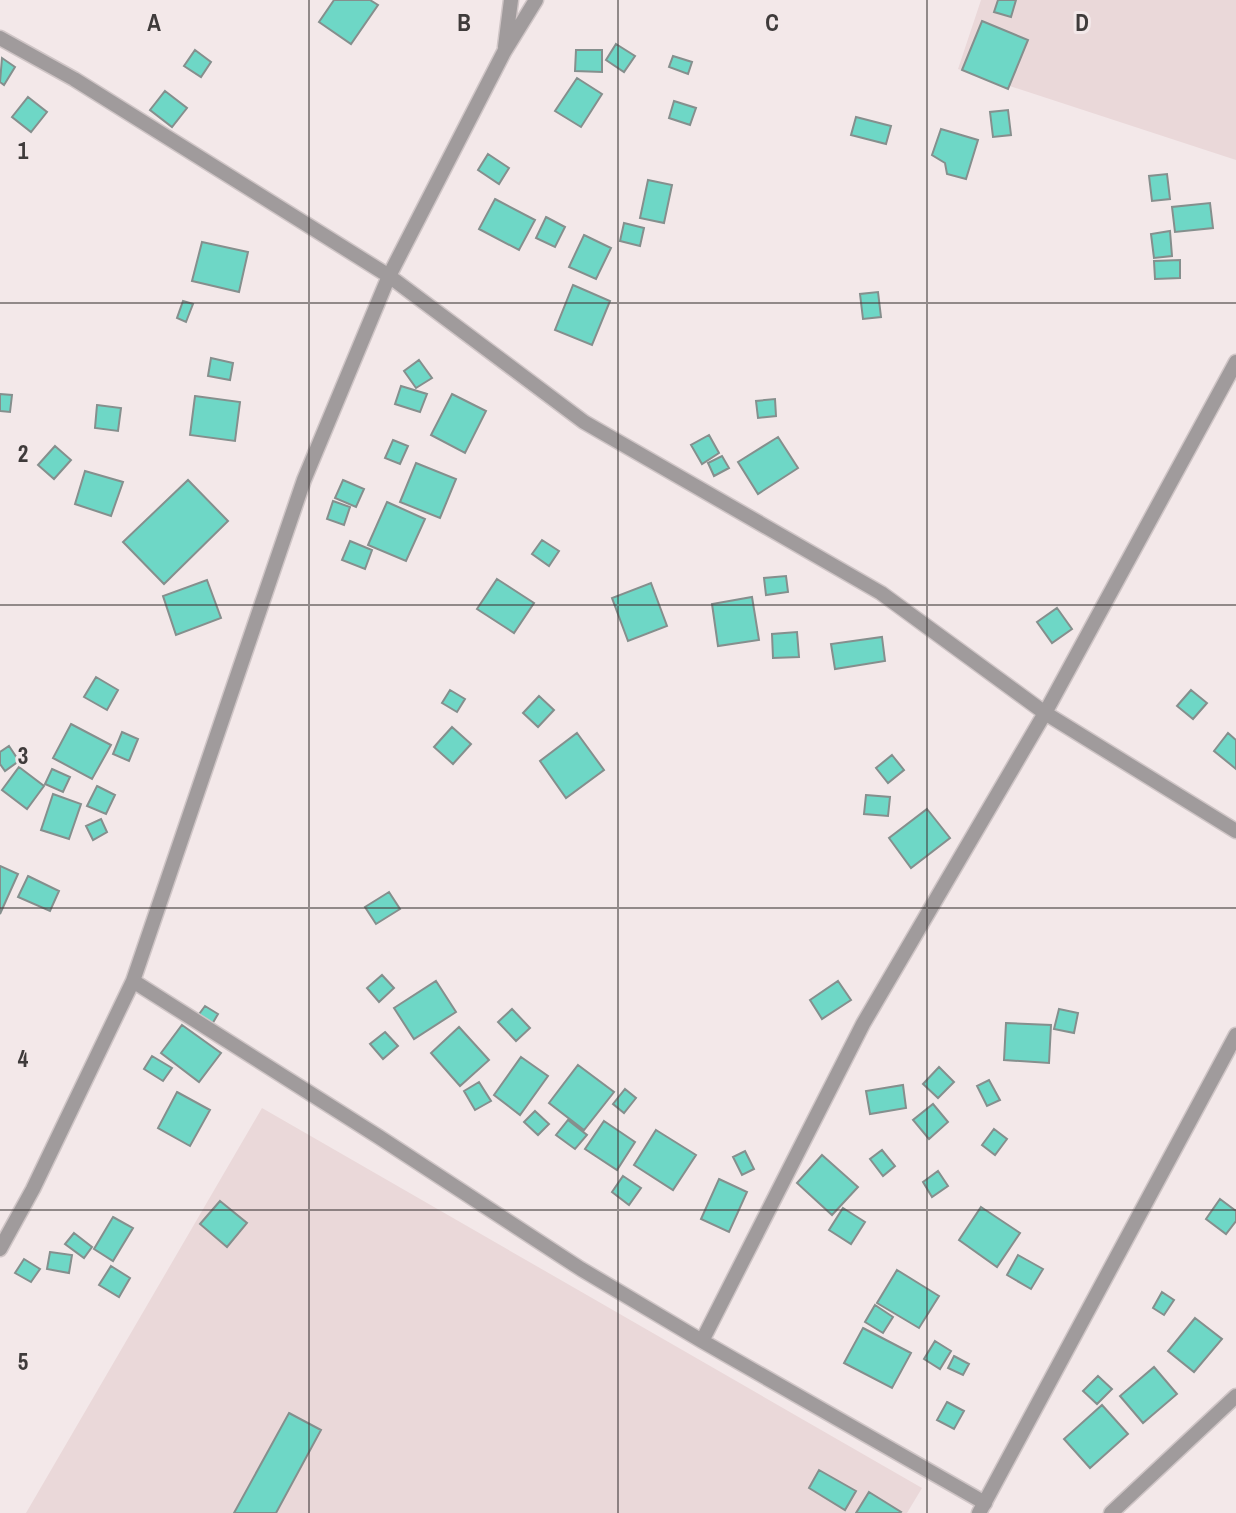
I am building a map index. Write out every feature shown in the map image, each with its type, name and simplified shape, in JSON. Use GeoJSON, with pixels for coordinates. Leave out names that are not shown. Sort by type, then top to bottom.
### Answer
{"type":"FeatureCollection","features":[{"type":"Feature","properties":{"kind":"street"},"geometry":{"type":"LineString","coordinates":[[504,52],[511,0]]}},
{"type":"Feature","properties":{"kind":"street"},"geometry":{"type":"LineString","coordinates":[[0,1249],[33,1189],[133,981],[304,480],[389,276],[504,52],[536,0]]}},
{"type":"Feature","properties":{"kind":"street"},"geometry":{"type":"LineString","coordinates":[[0,38],[74,79],[389,276],[584,422],[881,593],[1045,713],[1236,831]]}},
{"type":"Feature","properties":{"kind":"street"},"geometry":{"type":"LineString","coordinates":[[702,1341],[863,1024],[1045,713],[1236,362]]}},
{"type":"Feature","properties":{"kind":"street"},"geometry":{"type":"LineString","coordinates":[[133,981],[581,1269],[982,1508],[1236,1035]]}},
{"type":"Feature","properties":{"kind":"street"},"geometry":{"type":"LineString","coordinates":[[1111,1513],[1236,1396]]}},
{"type":"Feature","properties":{"kind":"shaded area"},"geometry":{"type":"Polygon","coordinates":[[[981,0],[1236,0],[1236,160],[958,69],[981,0]]]}},
{"type":"Feature","properties":{"kind":"shaded area"},"geometry":{"type":"Polygon","coordinates":[[[262,1108],[922,1488],[907,1513],[26,1513],[262,1108]]]}},
{"type":"Feature","properties":{"kind":"building"},"geometry":{"type":"Polygon","coordinates":[[[334,0],[370,0],[378,5],[351,44],[319,22],[334,0]]]}},
{"type":"Feature","properties":{"kind":"building"},"geometry":{"type":"Polygon","coordinates":[[[998,0],[1016,0],[1011,17],[994,12],[998,0]]]}},
{"type":"Feature","properties":{"kind":"building"},"geometry":{"type":"Polygon","coordinates":[[[982,21],[1028,40],[1008,89],[962,70],[982,21]]]}},
{"type":"Feature","properties":{"kind":"building"},"geometry":{"type":"Polygon","coordinates":[[[616,44],[635,56],[624,72],[606,60],[616,44]]]}},
{"type":"Feature","properties":{"kind":"building"},"geometry":{"type":"Polygon","coordinates":[[[195,50],[211,62],[201,77],[184,66],[195,50]]]}},
{"type":"Feature","properties":{"kind":"building"},"geometry":{"type":"Polygon","coordinates":[[[576,50],[602,50],[602,72],[575,71],[576,50]]]}},
{"type":"Feature","properties":{"kind":"building"},"geometry":{"type":"Polygon","coordinates":[[[673,56],[692,62],[688,74],[669,67],[673,56]]]}},
{"type":"Feature","properties":{"kind":"building"},"geometry":{"type":"Polygon","coordinates":[[[2,58],[15,67],[4,85],[0,82],[2,58]]]}},
{"type":"Feature","properties":{"kind":"building"},"geometry":{"type":"Polygon","coordinates":[[[577,78],[602,94],[581,127],[555,111],[577,78]]]}},
{"type":"Feature","properties":{"kind":"building"},"geometry":{"type":"Polygon","coordinates":[[[165,91],[187,108],[172,127],[150,110],[165,91]]]}},
{"type":"Feature","properties":{"kind":"building"},"geometry":{"type":"Polygon","coordinates":[[[28,97],[47,112],[31,132],[12,117],[28,97]]]}},
{"type":"Feature","properties":{"kind":"building"},"geometry":{"type":"Polygon","coordinates":[[[674,101],[696,108],[690,125],[669,118],[674,101]]]}},
{"type":"Feature","properties":{"kind":"building"},"geometry":{"type":"Polygon","coordinates":[[[1008,110],[1011,135],[993,137],[990,112],[1008,110]]]}},
{"type":"Feature","properties":{"kind":"building"},"geometry":{"type":"Polygon","coordinates":[[[856,117],[891,126],[886,144],[851,135],[856,117]]]}},
{"type":"Feature","properties":{"kind":"building"},"geometry":{"type":"Polygon","coordinates":[[[941,129],[978,140],[966,179],[947,174],[945,163],[932,155],[941,129]]]}},
{"type":"Feature","properties":{"kind":"building"},"geometry":{"type":"Polygon","coordinates":[[[488,154],[509,168],[499,184],[478,170],[488,154]]]}},
{"type":"Feature","properties":{"kind":"building"},"geometry":{"type":"Polygon","coordinates":[[[1167,174],[1170,199],[1152,201],[1149,176],[1167,174]]]}},
{"type":"Feature","properties":{"kind":"building"},"geometry":{"type":"Polygon","coordinates":[[[648,180],[672,185],[664,223],[640,218],[648,180]]]}},
{"type":"Feature","properties":{"kind":"building"},"geometry":{"type":"Polygon","coordinates":[[[495,199],[535,220],[519,250],[479,229],[495,199]]]}},
{"type":"Feature","properties":{"kind":"building"},"geometry":{"type":"Polygon","coordinates":[[[1210,203],[1213,228],[1175,232],[1172,207],[1210,203]]]}},
{"type":"Feature","properties":{"kind":"building"},"geometry":{"type":"Polygon","coordinates":[[[546,217],[565,227],[555,247],[536,238],[546,217]]]}},
{"type":"Feature","properties":{"kind":"building"},"geometry":{"type":"Polygon","coordinates":[[[624,223],[644,228],[640,246],[620,241],[624,223]]]}},
{"type":"Feature","properties":{"kind":"building"},"geometry":{"type":"Polygon","coordinates":[[[1170,231],[1172,256],[1154,258],[1151,234],[1170,231]]]}},
{"type":"Feature","properties":{"kind":"building"},"geometry":{"type":"Polygon","coordinates":[[[584,235],[611,248],[596,279],[569,267],[584,235]]]}},
{"type":"Feature","properties":{"kind":"building"},"geometry":{"type":"Polygon","coordinates":[[[202,242],[248,252],[239,292],[192,281],[202,242]]]}},
{"type":"Feature","properties":{"kind":"building"},"geometry":{"type":"Polygon","coordinates":[[[1180,260],[1180,278],[1155,279],[1154,261],[1180,260]]]}},
{"type":"Feature","properties":{"kind":"building"},"geometry":{"type":"Polygon","coordinates":[[[573,285],[610,301],[592,345],[555,330],[573,285]]]}},
{"type":"Feature","properties":{"kind":"building"},"geometry":{"type":"Polygon","coordinates":[[[878,292],[881,317],[863,319],[860,294],[878,292]]]}},
{"type":"Feature","properties":{"kind":"building"},"geometry":{"type":"Polygon","coordinates":[[[183,301],[193,304],[186,322],[177,318],[183,301]]]}},
{"type":"Feature","properties":{"kind":"building"},"geometry":{"type":"Polygon","coordinates":[[[211,358],[233,363],[230,380],[208,376],[211,358]]]}},
{"type":"Feature","properties":{"kind":"building"},"geometry":{"type":"Polygon","coordinates":[[[419,360],[432,378],[416,388],[404,371],[419,360]]]}},
{"type":"Feature","properties":{"kind":"building"},"geometry":{"type":"Polygon","coordinates":[[[401,386],[427,394],[420,412],[395,404],[401,386]]]}},
{"type":"Feature","properties":{"kind":"building"},"geometry":{"type":"Polygon","coordinates":[[[0,394],[12,395],[10,412],[0,411],[0,394]]]}},
{"type":"Feature","properties":{"kind":"building"},"geometry":{"type":"Polygon","coordinates":[[[452,394],[486,411],[465,453],[431,435],[452,394]]]}},
{"type":"Feature","properties":{"kind":"building"},"geometry":{"type":"Polygon","coordinates":[[[195,396],[240,402],[235,441],[190,435],[195,396]]]}},
{"type":"Feature","properties":{"kind":"building"},"geometry":{"type":"Polygon","coordinates":[[[775,399],[776,416],[758,418],[756,401],[775,399]]]}},
{"type":"Feature","properties":{"kind":"building"},"geometry":{"type":"Polygon","coordinates":[[[97,405],[121,408],[118,431],[95,428],[97,405]]]}},
{"type":"Feature","properties":{"kind":"building"},"geometry":{"type":"Polygon","coordinates":[[[709,435],[719,453],[702,464],[691,445],[709,435]]]}},
{"type":"Feature","properties":{"kind":"building"},"geometry":{"type":"Polygon","coordinates":[[[778,437],[798,468],[758,494],[738,462],[778,437]]]}},
{"type":"Feature","properties":{"kind":"building"},"geometry":{"type":"Polygon","coordinates":[[[393,440],[408,446],[400,464],[385,458],[393,440]]]}},
{"type":"Feature","properties":{"kind":"building"},"geometry":{"type":"Polygon","coordinates":[[[55,446],[71,460],[54,479],[38,465],[55,446]]]}},
{"type":"Feature","properties":{"kind":"building"},"geometry":{"type":"Polygon","coordinates":[[[722,456],[729,468],[714,476],[708,463],[722,456]]]}},
{"type":"Feature","properties":{"kind":"building"},"geometry":{"type":"Polygon","coordinates":[[[416,463],[456,479],[440,518],[400,502],[416,463]]]}},
{"type":"Feature","properties":{"kind":"building"},"geometry":{"type":"Polygon","coordinates":[[[85,471],[123,482],[111,516],[75,504],[85,471]]]}},
{"type":"Feature","properties":{"kind":"building"},"geometry":{"type":"Polygon","coordinates":[[[188,480],[228,521],[164,584],[123,542],[188,480]]]}},
{"type":"Feature","properties":{"kind":"building"},"geometry":{"type":"Polygon","coordinates":[[[343,480],[364,489],[356,507],[335,498],[343,480]]]}},
{"type":"Feature","properties":{"kind":"building"},"geometry":{"type":"Polygon","coordinates":[[[333,501],[350,507],[344,525],[327,519],[333,501]]]}},
{"type":"Feature","properties":{"kind":"building"},"geometry":{"type":"Polygon","coordinates":[[[387,502],[425,519],[406,561],[368,545],[387,502]]]}},
{"type":"Feature","properties":{"kind":"building"},"geometry":{"type":"Polygon","coordinates":[[[542,540],[559,551],[549,566],[532,554],[542,540]]]}},
{"type":"Feature","properties":{"kind":"building"},"geometry":{"type":"Polygon","coordinates":[[[350,541],[372,550],[365,569],[342,560],[350,541]]]}},
{"type":"Feature","properties":{"kind":"building"},"geometry":{"type":"Polygon","coordinates":[[[786,576],[788,592],[766,595],[764,578],[786,576]]]}},
{"type":"Feature","properties":{"kind":"building"},"geometry":{"type":"Polygon","coordinates":[[[497,579],[534,603],[514,633],[477,609],[497,579]]]}},
{"type":"Feature","properties":{"kind":"building"},"geometry":{"type":"Polygon","coordinates":[[[207,580],[221,618],[176,635],[163,596],[207,580]]]}},
{"type":"Feature","properties":{"kind":"building"},"geometry":{"type":"Polygon","coordinates":[[[651,583],[667,626],[628,641],[612,598],[651,583]]]}},
{"type":"Feature","properties":{"kind":"building"},"geometry":{"type":"Polygon","coordinates":[[[752,597],[759,640],[718,646],[712,604],[752,597]]]}},
{"type":"Feature","properties":{"kind":"building"},"geometry":{"type":"Polygon","coordinates":[[[1057,608],[1072,629],[1052,643],[1037,622],[1057,608]]]}},
{"type":"Feature","properties":{"kind":"building"},"geometry":{"type":"Polygon","coordinates":[[[797,632],[799,657],[773,658],[772,634],[797,632]]]}},
{"type":"Feature","properties":{"kind":"building"},"geometry":{"type":"Polygon","coordinates":[[[882,637],[885,661],[835,669],[831,644],[882,637]]]}},
{"type":"Feature","properties":{"kind":"building"},"geometry":{"type":"Polygon","coordinates":[[[96,677],[118,690],[107,710],[84,697],[96,677]]]}},
{"type":"Feature","properties":{"kind":"building"},"geometry":{"type":"Polygon","coordinates":[[[450,690],[465,699],[457,712],[442,703],[450,690]]]}},
{"type":"Feature","properties":{"kind":"building"},"geometry":{"type":"Polygon","coordinates":[[[1191,690],[1207,703],[1193,719],[1177,706],[1191,690]]]}},
{"type":"Feature","properties":{"kind":"building"},"geometry":{"type":"Polygon","coordinates":[[[539,696],[554,710],[538,727],[523,713],[539,696]]]}},
{"type":"Feature","properties":{"kind":"building"},"geometry":{"type":"Polygon","coordinates":[[[71,724],[111,745],[92,779],[53,758],[71,724]]]}},
{"type":"Feature","properties":{"kind":"building"},"geometry":{"type":"Polygon","coordinates":[[[452,727],[471,744],[453,764],[434,747],[452,727]]]}},
{"type":"Feature","properties":{"kind":"building"},"geometry":{"type":"Polygon","coordinates":[[[122,732],[138,739],[129,761],[113,754],[122,732]]]}},
{"type":"Feature","properties":{"kind":"building"},"geometry":{"type":"Polygon","coordinates":[[[577,733],[604,770],[566,798],[540,761],[577,733]]]}},
{"type":"Feature","properties":{"kind":"building"},"geometry":{"type":"Polygon","coordinates":[[[1228,733],[1236,740],[1236,769],[1214,751],[1228,733]]]}},
{"type":"Feature","properties":{"kind":"building"},"geometry":{"type":"Polygon","coordinates":[[[9,746],[19,761],[5,771],[0,764],[0,752],[9,746]]]}},
{"type":"Feature","properties":{"kind":"building"},"geometry":{"type":"Polygon","coordinates":[[[892,755],[904,770],[888,783],[876,768],[892,755]]]}},
{"type":"Feature","properties":{"kind":"building"},"geometry":{"type":"Polygon","coordinates":[[[19,767],[44,786],[27,809],[2,790],[19,767]]]}},
{"type":"Feature","properties":{"kind":"building"},"geometry":{"type":"Polygon","coordinates":[[[52,769],[70,777],[63,792],[45,784],[52,769]]]}},
{"type":"Feature","properties":{"kind":"building"},"geometry":{"type":"Polygon","coordinates":[[[97,786],[115,795],[106,814],[87,806],[97,786]]]}},
{"type":"Feature","properties":{"kind":"building"},"geometry":{"type":"Polygon","coordinates":[[[53,794],[81,804],[69,839],[41,830],[53,794]]]}},
{"type":"Feature","properties":{"kind":"building"},"geometry":{"type":"Polygon","coordinates":[[[866,795],[890,797],[888,816],[864,814],[866,795]]]}},
{"type":"Feature","properties":{"kind":"building"},"geometry":{"type":"Polygon","coordinates":[[[927,809],[950,838],[911,868],[889,838],[927,809]]]}},
{"type":"Feature","properties":{"kind":"building"},"geometry":{"type":"Polygon","coordinates":[[[101,819],[107,832],[93,840],[86,826],[101,819]]]}},
{"type":"Feature","properties":{"kind":"building"},"geometry":{"type":"Polygon","coordinates":[[[0,866],[18,874],[0,914],[0,866]]]}},
{"type":"Feature","properties":{"kind":"building"},"geometry":{"type":"Polygon","coordinates":[[[28,876],[59,891],[50,911],[18,897],[28,876]]]}},
{"type":"Feature","properties":{"kind":"building"},"geometry":{"type":"Polygon","coordinates":[[[389,892],[400,909],[376,924],[365,907],[389,892]]]}},
{"type":"Feature","properties":{"kind":"building"},"geometry":{"type":"Polygon","coordinates":[[[382,975],[394,988],[379,1002],[367,988],[382,975]]]}},
{"type":"Feature","properties":{"kind":"building"},"geometry":{"type":"Polygon","coordinates":[[[436,981],[456,1012],[414,1039],[394,1008],[436,981]]]}},
{"type":"Feature","properties":{"kind":"building"},"geometry":{"type":"Polygon","coordinates":[[[838,981],[851,1000],[822,1019],[810,1000],[838,981]]]}},
{"type":"Feature","properties":{"kind":"building"},"geometry":{"type":"Polygon","coordinates":[[[205,1006],[218,1014],[211,1026],[197,1017],[205,1006]]]}},
{"type":"Feature","properties":{"kind":"building"},"geometry":{"type":"Polygon","coordinates":[[[512,1009],[530,1028],[516,1041],[498,1022],[512,1009]]]}},
{"type":"Feature","properties":{"kind":"building"},"geometry":{"type":"Polygon","coordinates":[[[1059,1009],[1078,1013],[1074,1033],[1054,1029],[1059,1009]]]}},
{"type":"Feature","properties":{"kind":"building"},"geometry":{"type":"Polygon","coordinates":[[[1006,1023],[1051,1025],[1049,1063],[1004,1060],[1006,1023]]]}},
{"type":"Feature","properties":{"kind":"building"},"geometry":{"type":"Polygon","coordinates":[[[182,1025],[221,1053],[199,1082],[161,1053],[182,1025]]]}},
{"type":"Feature","properties":{"kind":"building"},"geometry":{"type":"Polygon","coordinates":[[[459,1027],[489,1060],[460,1086],[431,1053],[459,1027]]]}},
{"type":"Feature","properties":{"kind":"building"},"geometry":{"type":"Polygon","coordinates":[[[385,1032],[398,1046],[383,1059],[370,1044],[385,1032]]]}},
{"type":"Feature","properties":{"kind":"building"},"geometry":{"type":"Polygon","coordinates":[[[152,1056],[172,1068],[163,1081],[144,1069],[152,1056]]]}},
{"type":"Feature","properties":{"kind":"building"},"geometry":{"type":"Polygon","coordinates":[[[521,1057],[548,1076],[520,1115],[494,1095],[521,1057]]]}},
{"type":"Feature","properties":{"kind":"building"},"geometry":{"type":"Polygon","coordinates":[[[578,1065],[614,1092],[584,1130],[549,1103],[578,1065]]]}},
{"type":"Feature","properties":{"kind":"building"},"geometry":{"type":"Polygon","coordinates":[[[939,1067],[954,1082],[938,1098],[923,1084],[939,1067]]]}},
{"type":"Feature","properties":{"kind":"building"},"geometry":{"type":"Polygon","coordinates":[[[989,1080],[1000,1100],[987,1106],[977,1086],[989,1080]]]}},
{"type":"Feature","properties":{"kind":"building"},"geometry":{"type":"Polygon","coordinates":[[[479,1082],[491,1101],[475,1110],[464,1091],[479,1082]]]}},
{"type":"Feature","properties":{"kind":"building"},"geometry":{"type":"Polygon","coordinates":[[[903,1085],[906,1108],[870,1114],[866,1091],[903,1085]]]}},
{"type":"Feature","properties":{"kind":"building"},"geometry":{"type":"Polygon","coordinates":[[[625,1089],[636,1098],[624,1113],[613,1104],[625,1089]]]}},
{"type":"Feature","properties":{"kind":"building"},"geometry":{"type":"Polygon","coordinates":[[[177,1092],[210,1110],[190,1146],[158,1128],[177,1092]]]}},
{"type":"Feature","properties":{"kind":"building"},"geometry":{"type":"Polygon","coordinates":[[[933,1104],[948,1122],[929,1139],[913,1120],[933,1104]]]}},
{"type":"Feature","properties":{"kind":"building"},"geometry":{"type":"Polygon","coordinates":[[[535,1111],[549,1124],[538,1135],[524,1122],[535,1111]]]}},
{"type":"Feature","properties":{"kind":"building"},"geometry":{"type":"Polygon","coordinates":[[[568,1120],[587,1135],[575,1149],[556,1135],[568,1120]]]}},
{"type":"Feature","properties":{"kind":"building"},"geometry":{"type":"Polygon","coordinates":[[[604,1121],[635,1142],[617,1170],[585,1149],[604,1121]]]}},
{"type":"Feature","properties":{"kind":"building"},"geometry":{"type":"Polygon","coordinates":[[[994,1129],[1007,1139],[995,1155],[982,1145],[994,1129]]]}},
{"type":"Feature","properties":{"kind":"building"},"geometry":{"type":"Polygon","coordinates":[[[656,1130],[696,1155],[673,1190],[634,1165],[656,1130]]]}},
{"type":"Feature","properties":{"kind":"building"},"geometry":{"type":"Polygon","coordinates":[[[882,1150],[895,1166],[883,1176],[870,1159],[882,1150]]]}},
{"type":"Feature","properties":{"kind":"building"},"geometry":{"type":"Polygon","coordinates":[[[745,1151],[754,1169],[742,1175],[733,1157],[745,1151]]]}},
{"type":"Feature","properties":{"kind":"building"},"geometry":{"type":"Polygon","coordinates":[[[822,1155],[858,1187],[832,1215],[797,1183],[822,1155]]]}},
{"type":"Feature","properties":{"kind":"building"},"geometry":{"type":"Polygon","coordinates":[[[938,1171],[948,1186],[932,1197],[923,1182],[938,1171]]]}},
{"type":"Feature","properties":{"kind":"building"},"geometry":{"type":"Polygon","coordinates":[[[623,1176],[641,1188],[629,1205],[612,1192],[623,1176]]]}},
{"type":"Feature","properties":{"kind":"building"},"geometry":{"type":"Polygon","coordinates":[[[719,1179],[747,1192],[729,1232],[701,1219],[719,1179]]]}},
{"type":"Feature","properties":{"kind":"building"},"geometry":{"type":"Polygon","coordinates":[[[1220,1199],[1236,1211],[1236,1221],[1226,1234],[1206,1219],[1220,1199]]]}},
{"type":"Feature","properties":{"kind":"building"},"geometry":{"type":"Polygon","coordinates":[[[220,1201],[247,1223],[227,1247],[200,1224],[220,1201]]]}},
{"type":"Feature","properties":{"kind":"building"},"geometry":{"type":"Polygon","coordinates":[[[981,1207],[1020,1233],[997,1267],[959,1240],[981,1207]]]}},
{"type":"Feature","properties":{"kind":"building"},"geometry":{"type":"Polygon","coordinates":[[[843,1208],[865,1222],[851,1244],[829,1230],[843,1208]]]}},
{"type":"Feature","properties":{"kind":"building"},"geometry":{"type":"Polygon","coordinates":[[[113,1217],[133,1228],[113,1261],[94,1249],[113,1217]]]}},
{"type":"Feature","properties":{"kind":"building"},"geometry":{"type":"Polygon","coordinates":[[[74,1233],[92,1247],[84,1258],[65,1244],[74,1233]]]}},
{"type":"Feature","properties":{"kind":"building"},"geometry":{"type":"Polygon","coordinates":[[[50,1252],[72,1255],[69,1273],[47,1269],[50,1252]]]}},
{"type":"Feature","properties":{"kind":"building"},"geometry":{"type":"Polygon","coordinates":[[[1018,1255],[1043,1269],[1031,1289],[1007,1275],[1018,1255]]]}},
{"type":"Feature","properties":{"kind":"building"},"geometry":{"type":"Polygon","coordinates":[[[24,1259],[40,1269],[31,1282],[15,1273],[24,1259]]]}},
{"type":"Feature","properties":{"kind":"building"},"geometry":{"type":"Polygon","coordinates":[[[111,1266],[130,1278],[119,1297],[99,1285],[111,1266]]]}},
{"type":"Feature","properties":{"kind":"building"},"geometry":{"type":"Polygon","coordinates":[[[897,1270],[939,1296],[919,1328],[877,1303],[897,1270]]]}},
{"type":"Feature","properties":{"kind":"building"},"geometry":{"type":"Polygon","coordinates":[[[1162,1292],[1174,1300],[1164,1315],[1153,1308],[1162,1292]]]}},
{"type":"Feature","properties":{"kind":"building"},"geometry":{"type":"Polygon","coordinates":[[[875,1305],[893,1317],[883,1333],[865,1322],[875,1305]]]}},
{"type":"Feature","properties":{"kind":"building"},"geometry":{"type":"Polygon","coordinates":[[[1195,1318],[1222,1339],[1194,1372],[1168,1351],[1195,1318]]]}},
{"type":"Feature","properties":{"kind":"building"},"geometry":{"type":"Polygon","coordinates":[[[863,1328],[911,1353],[892,1388],[844,1363],[863,1328]]]}},
{"type":"Feature","properties":{"kind":"building"},"geometry":{"type":"Polygon","coordinates":[[[935,1341],[951,1351],[940,1369],[924,1359],[935,1341]]]}},
{"type":"Feature","properties":{"kind":"building"},"geometry":{"type":"Polygon","coordinates":[[[954,1356],[969,1364],[963,1375],[948,1368],[954,1356]]]}},
{"type":"Feature","properties":{"kind":"building"},"geometry":{"type":"Polygon","coordinates":[[[1154,1367],[1177,1394],[1143,1423],[1120,1396],[1154,1367]]]}},
{"type":"Feature","properties":{"kind":"building"},"geometry":{"type":"Polygon","coordinates":[[[1098,1376],[1112,1389],[1097,1404],[1083,1391],[1098,1376]]]}},
{"type":"Feature","properties":{"kind":"building"},"geometry":{"type":"Polygon","coordinates":[[[947,1402],[964,1411],[954,1429],[937,1420],[947,1402]]]}},
{"type":"Feature","properties":{"kind":"building"},"geometry":{"type":"Polygon","coordinates":[[[1102,1405],[1128,1434],[1090,1468],[1064,1439],[1102,1405]]]}},
{"type":"Feature","properties":{"kind":"building"},"geometry":{"type":"Polygon","coordinates":[[[289,1413],[321,1430],[276,1513],[234,1513],[289,1413]]]}},
{"type":"Feature","properties":{"kind":"building"},"geometry":{"type":"Polygon","coordinates":[[[819,1470],[856,1491],[845,1510],[809,1488],[819,1470]]]}},
{"type":"Feature","properties":{"kind":"building"},"geometry":{"type":"Polygon","coordinates":[[[869,1492],[901,1512],[856,1513],[869,1492]]]}}]}
